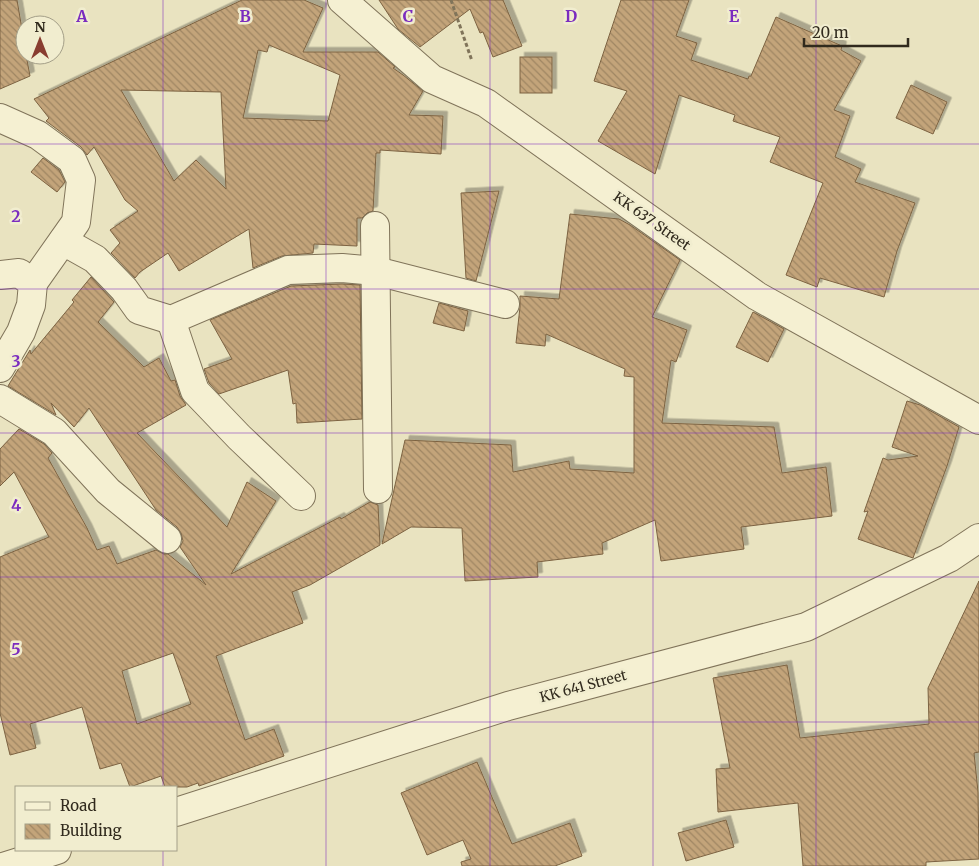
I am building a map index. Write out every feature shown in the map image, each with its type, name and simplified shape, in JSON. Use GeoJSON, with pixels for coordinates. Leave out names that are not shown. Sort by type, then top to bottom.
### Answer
{"type":"FeatureCollection","features":[{"type":"Feature","properties":{"kind":"street","name":"KK 637 Street"},"geometry":{"type":"LineString","coordinates":[[342,0],[432,78],[486,103],[757,296],[979,420]]}},
{"type":"Feature","properties":{"kind":"street"},"geometry":{"type":"LineString","coordinates":[[0,118],[38,135],[72,160],[80,180],[76,222],[63,240],[32,294],[21,332],[0,368]]}},
{"type":"Feature","properties":{"kind":"street"},"geometry":{"type":"LineString","coordinates":[[375,226],[378,489]]}},
{"type":"Feature","properties":{"kind":"street"},"geometry":{"type":"LineString","coordinates":[[63,240],[95,260],[124,289],[140,310],[171,320],[288,270],[342,268],[376,271],[505,304]]}},
{"type":"Feature","properties":{"kind":"street"},"geometry":{"type":"LineString","coordinates":[[0,275],[19,273],[32,294]]}},
{"type":"Feature","properties":{"kind":"street"},"geometry":{"type":"LineString","coordinates":[[171,320],[195,391],[239,437],[301,496]]}},
{"type":"Feature","properties":{"kind":"street"},"geometry":{"type":"LineString","coordinates":[[0,399],[54,432],[108,491],[167,539]]}},
{"type":"Feature","properties":{"kind":"street","name":"KK 641 Street"},"geometry":{"type":"LineString","coordinates":[[178,811],[508,706],[806,627],[949,558],[979,538]]}},
{"type":"Feature","properties":{"kind":"street"},"geometry":{"type":"LineString","coordinates":[[6,866],[54,851]]}},
{"type":"Feature","properties":{"kind":"path"},"geometry":{"type":"LineString","coordinates":[[451,0],[486,103]]}},
{"type":"Feature","properties":{"kind":"building"},"geometry":{"type":"Polygon","coordinates":[[[0,0],[17,0],[20,15],[15,15],[15,65],[28,65],[30,76],[0,89],[0,0]]]}},
{"type":"Feature","properties":{"kind":"building"},"geometry":{"type":"Polygon","coordinates":[[[242,0],[304,0],[323,8],[303,52],[378,52],[395,67],[393,68],[423,91],[409,115],[443,116],[441,154],[380,150],[380,153],[376,153],[373,211],[367,213],[362,218],[357,218],[357,246],[314,244],[313,253],[282,256],[253,268],[249,229],[179,271],[168,253],[140,272],[135,278],[111,253],[120,243],[110,230],[138,211],[125,200],[94,147],[87,155],[81,147],[46,121],[49,118],[34,99],[242,0]],[[269,45],[267,52],[258,50],[243,118],[328,121],[340,75],[269,45]],[[121,90],[174,181],[196,160],[226,189],[221,92],[121,90]]]}},
{"type":"Feature","properties":{"kind":"building"},"geometry":{"type":"Polygon","coordinates":[[[379,0],[503,0],[522,46],[493,57],[483,32],[480,33],[470,9],[420,47],[398,29],[379,0]]]}},
{"type":"Feature","properties":{"kind":"building"},"geometry":{"type":"Polygon","coordinates":[[[621,0],[689,0],[676,36],[697,43],[691,60],[748,79],[776,17],[842,46],[841,50],[861,61],[834,110],[850,116],[835,157],[861,169],[855,182],[915,203],[897,251],[884,297],[820,278],[817,287],[786,275],[823,183],[770,162],[780,137],[733,121],[735,115],[679,95],[655,174],[598,141],[627,91],[594,81],[621,0]]]}},
{"type":"Feature","properties":{"kind":"building"},"geometry":{"type":"Polygon","coordinates":[[[520,57],[552,57],[552,93],[520,93],[520,57]]]}},
{"type":"Feature","properties":{"kind":"building"},"geometry":{"type":"Polygon","coordinates":[[[911,85],[947,102],[933,134],[896,118],[911,85]]]}},
{"type":"Feature","properties":{"kind":"building"},"geometry":{"type":"Polygon","coordinates":[[[43,158],[59,170],[65,182],[57,192],[31,172],[43,158]]]}},
{"type":"Feature","properties":{"kind":"building"},"geometry":{"type":"Polygon","coordinates":[[[499,191],[476,281],[466,278],[461,193],[499,191]]]}},
{"type":"Feature","properties":{"kind":"building"},"geometry":{"type":"Polygon","coordinates":[[[570,214],[619,219],[680,260],[652,317],[687,330],[676,362],[671,360],[662,423],[774,427],[782,473],[826,467],[832,516],[741,527],[744,549],[661,561],[655,520],[602,543],[603,554],[537,562],[538,577],[465,581],[462,528],[411,527],[382,544],[405,440],[511,445],[513,472],[569,461],[570,469],[634,473],[634,377],[624,376],[625,369],[546,334],[545,346],[516,343],[520,296],[559,299],[570,214]]]}},
{"type":"Feature","properties":{"kind":"building"},"geometry":{"type":"Polygon","coordinates":[[[91,277],[114,302],[98,322],[144,367],[159,358],[171,381],[175,380],[180,396],[186,405],[137,433],[227,527],[247,482],[276,501],[231,574],[340,517],[341,519],[370,502],[378,505],[380,545],[310,585],[292,592],[303,623],[216,656],[245,740],[274,729],[284,756],[199,786],[198,783],[187,787],[165,786],[161,776],[130,786],[121,763],[100,769],[82,707],[30,724],[36,748],[10,755],[0,713],[0,557],[49,537],[14,472],[0,486],[0,449],[19,429],[44,444],[52,453],[48,458],[87,528],[97,550],[109,546],[117,564],[156,550],[168,554],[206,585],[180,547],[183,541],[181,533],[177,527],[156,510],[89,408],[74,427],[51,403],[56,415],[8,386],[30,350],[31,354],[74,302],[72,300],[91,277]],[[173,653],[122,671],[137,724],[191,704],[173,653]]]}},
{"type":"Feature","properties":{"kind":"building"},"geometry":{"type":"Polygon","coordinates":[[[360,285],[362,419],[297,423],[296,403],[293,404],[288,370],[219,394],[209,383],[204,369],[232,359],[210,320],[291,286],[360,285]]]}},
{"type":"Feature","properties":{"kind":"building"},"geometry":{"type":"Polygon","coordinates":[[[439,303],[468,311],[464,331],[433,323],[439,303]]]}},
{"type":"Feature","properties":{"kind":"building"},"geometry":{"type":"Polygon","coordinates":[[[753,312],[784,329],[768,362],[736,347],[753,312]]]}},
{"type":"Feature","properties":{"kind":"building"},"geometry":{"type":"Polygon","coordinates":[[[907,401],[920,405],[959,427],[947,466],[913,558],[858,539],[868,511],[864,512],[883,458],[888,460],[918,456],[892,447],[907,401]]]}},
{"type":"Feature","properties":{"kind":"building"},"geometry":{"type":"Polygon","coordinates":[[[979,581],[979,752],[974,753],[978,792],[979,859],[926,862],[926,866],[803,866],[798,803],[718,812],[716,769],[730,768],[713,678],[787,665],[800,738],[929,724],[928,688],[979,581]]]}},
{"type":"Feature","properties":{"kind":"building"},"geometry":{"type":"Polygon","coordinates":[[[477,762],[512,844],[570,823],[582,856],[555,866],[462,866],[461,862],[471,859],[463,840],[427,855],[401,793],[477,762]]]}},
{"type":"Feature","properties":{"kind":"building"},"geometry":{"type":"Polygon","coordinates":[[[726,820],[734,847],[686,861],[678,833],[726,820]]]}}]}
